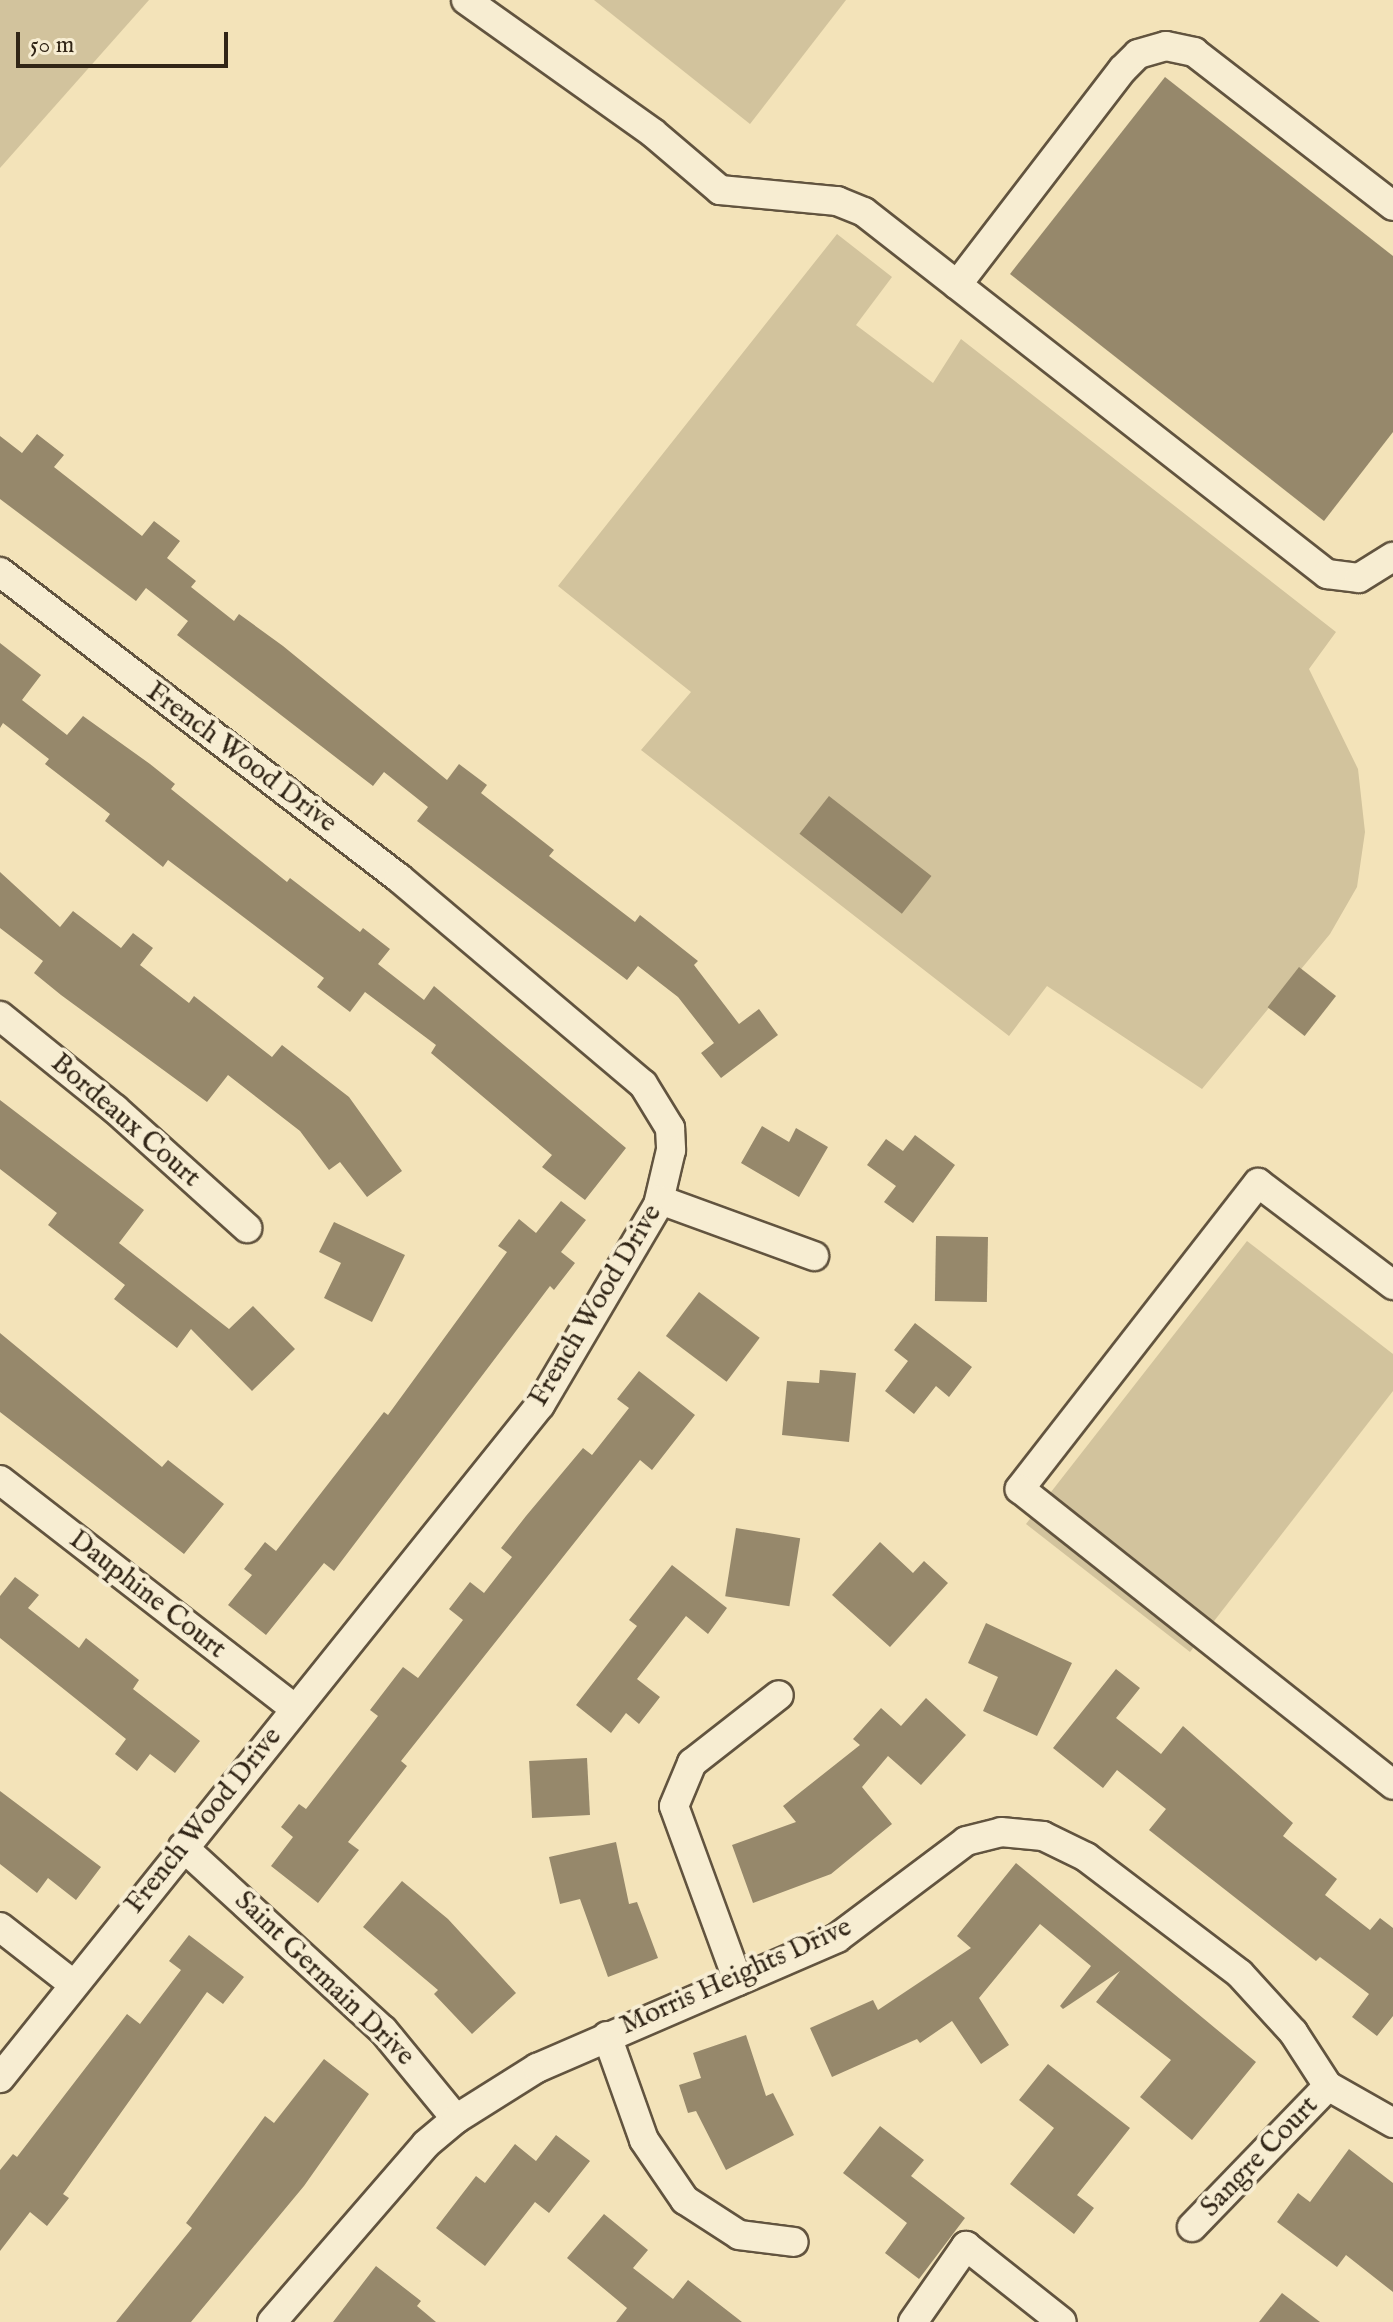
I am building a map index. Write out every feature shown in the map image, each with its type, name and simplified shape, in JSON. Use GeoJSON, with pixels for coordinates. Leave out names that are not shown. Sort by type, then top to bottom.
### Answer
{"type":"FeatureCollection","features":[{"type":"Feature","properties":{"kind":"street"},"geometry":{"type":"LineString","coordinates":[[466,0],[653,133],[720,190],[837,201],[864,212],[1327,574],[1359,578],[1393,557]]}},
{"type":"Feature","properties":{"kind":"street"},"geometry":{"type":"LineString","coordinates":[[957,285],[1123,69],[1138,54],[1166,46],[1194,52],[1393,206]]}},
{"type":"Feature","properties":{"kind":"street","name":"French Wood Drive"},"geometry":{"type":"LineString","coordinates":[[0,572],[399,878],[643,1084],[670,1128],[668,1176],[660,1200],[540,1405],[0,2078]]}},
{"type":"Feature","properties":{"kind":"street","name":"Bordeaux Court"},"geometry":{"type":"LineString","coordinates":[[0,1016],[115,1109],[247,1228]]}},
{"type":"Feature","properties":{"kind":"street"},"geometry":{"type":"LineString","coordinates":[[1393,1285],[1258,1183],[1020,1489],[1393,1785]]}},
{"type":"Feature","properties":{"kind":"street"},"geometry":{"type":"LineString","coordinates":[[660,1200],[814,1256]]}},
{"type":"Feature","properties":{"kind":"street","name":"Dauphine Court"},"geometry":{"type":"LineString","coordinates":[[0,1480],[295,1709]]}},
{"type":"Feature","properties":{"kind":"street"},"geometry":{"type":"LineString","coordinates":[[738,1981],[674,1806],[692,1763],[779,1695]]}},
{"type":"Feature","properties":{"kind":"street","name":"Morris Heights Drive"},"geometry":{"type":"LineString","coordinates":[[272,2322],[426,2144],[456,2119],[537,2068],[837,1938],[966,1841],[1001,1832],[1043,1836],[1086,1857],[1240,1974],[1293,2032],[1328,2086]]}},
{"type":"Feature","properties":{"kind":"street","name":"Saint Germain Drive"},"geometry":{"type":"LineString","coordinates":[[183,1847],[383,2030],[456,2119]]}},
{"type":"Feature","properties":{"kind":"street"},"geometry":{"type":"LineString","coordinates":[[0,1927],[73,1984]]}},
{"type":"Feature","properties":{"kind":"street"},"geometry":{"type":"LineString","coordinates":[[607,2036],[644,2140],[685,2200],[739,2235],[794,2242]]}},
{"type":"Feature","properties":{"kind":"street"},"geometry":{"type":"LineString","coordinates":[[1328,2086],[1393,2123]]}},
{"type":"Feature","properties":{"kind":"street","name":"Sangre Court"},"geometry":{"type":"LineString","coordinates":[[1192,2227],[1328,2086]]}},
{"type":"Feature","properties":{"kind":"street"},"geometry":{"type":"LineString","coordinates":[[913,2322],[966,2246],[1062,2322]]}},
{"type":"Feature","properties":{"kind":"shaded area"},"geometry":{"type":"Polygon","coordinates":[[[0,0],[149,0],[0,168],[0,0]]]}},
{"type":"Feature","properties":{"kind":"shaded area"},"geometry":{"type":"Polygon","coordinates":[[[594,0],[846,0],[750,124],[594,0]]]}},
{"type":"Feature","properties":{"kind":"shaded area"},"geometry":{"type":"Polygon","coordinates":[[[837,234],[892,277],[856,325],[933,383],[961,339],[1336,632],[1309,669],[1358,769],[1365,832],[1357,887],[1330,934],[1202,1089],[1047,986],[1009,1036],[641,750],[691,692],[558,586],[837,234]]]}},
{"type":"Feature","properties":{"kind":"shaded area"},"geometry":{"type":"Polygon","coordinates":[[[1247,1241],[1393,1354],[1393,1391],[1190,1652],[1026,1524],[1247,1241]]]}},
{"type":"Feature","properties":{"kind":"building"},"geometry":{"type":"Polygon","coordinates":[[[1165,77],[1393,256],[1393,432],[1324,521],[1010,274],[1165,77]]]}},
{"type":"Feature","properties":{"kind":"building"},"geometry":{"type":"Polygon","coordinates":[[[37,434],[64,455],[54,467],[142,536],[154,521],[180,541],[167,558],[196,581],[191,587],[234,621],[239,614],[283,646],[447,780],[459,764],[487,785],[481,793],[554,850],[549,856],[635,922],[640,915],[698,961],[694,965],[739,1024],[759,1009],[778,1035],[721,1078],[701,1053],[714,1043],[678,997],[638,966],[627,980],[417,821],[428,807],[384,772],[373,786],[177,635],[188,621],[146,588],[136,601],[0,499],[0,436],[22,453],[37,434]]]}},
{"type":"Feature","properties":{"kind":"building"},"geometry":{"type":"Polygon","coordinates":[[[0,643],[41,675],[22,700],[67,735],[83,716],[150,764],[175,784],[171,789],[287,882],[290,878],[360,932],[363,928],[390,949],[378,964],[424,1000],[434,986],[626,1148],[585,1200],[542,1167],[552,1155],[431,1053],[436,1045],[365,992],[350,1012],[317,987],[324,978],[168,860],[163,867],[105,821],[110,814],[45,764],[49,759],[3,723],[0,728],[0,643]]]}},
{"type":"Feature","properties":{"kind":"building"},"geometry":{"type":"Polygon","coordinates":[[[829,796],[931,876],[902,914],[799,834],[829,796]]]}},
{"type":"Feature","properties":{"kind":"building"},"geometry":{"type":"Polygon","coordinates":[[[0,872],[60,927],[73,911],[121,948],[133,933],[153,948],[140,965],[189,1003],[194,996],[272,1057],[282,1045],[349,1097],[402,1171],[367,1197],[340,1162],[329,1170],[300,1131],[228,1075],[207,1102],[61,995],[34,973],[43,961],[0,928],[0,872]]]}},
{"type":"Feature","properties":{"kind":"building"},"geometry":{"type":"Polygon","coordinates":[[[1299,967],[1336,996],[1305,1036],[1268,1007],[1299,967]]]}},
{"type":"Feature","properties":{"kind":"building"},"geometry":{"type":"Polygon","coordinates":[[[0,1100],[144,1210],[119,1243],[229,1329],[253,1306],[295,1349],[252,1391],[191,1329],[177,1348],[114,1299],[125,1285],[48,1225],[57,1213],[0,1169],[0,1100]]]}},
{"type":"Feature","properties":{"kind":"building"},"geometry":{"type":"Polygon","coordinates":[[[762,1126],[789,1142],[796,1128],[828,1147],[799,1197],[741,1163],[762,1126]]]}},
{"type":"Feature","properties":{"kind":"building"},"geometry":{"type":"Polygon","coordinates":[[[915,1135],[955,1165],[913,1223],[884,1202],[896,1186],[867,1165],[886,1139],[903,1151],[915,1135]]]}},
{"type":"Feature","properties":{"kind":"building"},"geometry":{"type":"Polygon","coordinates":[[[561,1201],[586,1220],[561,1252],[575,1263],[554,1290],[550,1286],[334,1571],[324,1563],[266,1635],[228,1605],[252,1575],[244,1569],[265,1542],[276,1551],[384,1412],[388,1415],[507,1252],[498,1246],[519,1219],[536,1233],[561,1201]]]}},
{"type":"Feature","properties":{"kind":"building"},"geometry":{"type":"Polygon","coordinates":[[[334,1222],[405,1255],[372,1322],[324,1298],[341,1263],[319,1252],[334,1222]]]}},
{"type":"Feature","properties":{"kind":"building"},"geometry":{"type":"Polygon","coordinates":[[[936,1236],[988,1237],[987,1302],[935,1301],[936,1236]]]}},
{"type":"Feature","properties":{"kind":"building"},"geometry":{"type":"Polygon","coordinates":[[[699,1292],[760,1338],[727,1382],[666,1336],[699,1292]]]}},
{"type":"Feature","properties":{"kind":"building"},"geometry":{"type":"Polygon","coordinates":[[[915,1323],[972,1367],[949,1397],[936,1386],[914,1414],[885,1391],[908,1361],[894,1350],[915,1323]]]}},
{"type":"Feature","properties":{"kind":"building"},"geometry":{"type":"Polygon","coordinates":[[[0,1333],[162,1467],[168,1460],[224,1504],[184,1554],[0,1412],[0,1333]]]}},
{"type":"Feature","properties":{"kind":"building"},"geometry":{"type":"Polygon","coordinates":[[[820,1370],[856,1373],[849,1442],[782,1435],[787,1381],[819,1383],[820,1370]]]}},
{"type":"Feature","properties":{"kind":"building"},"geometry":{"type":"Polygon","coordinates":[[[639,1371],[695,1415],[652,1470],[640,1460],[401,1761],[407,1766],[348,1842],[359,1850],[318,1903],[271,1866],[293,1837],[281,1827],[299,1804],[306,1809],[378,1716],[370,1710],[403,1667],[418,1678],[463,1620],[449,1609],[470,1582],[484,1593],[512,1557],[501,1548],[526,1516],[583,1448],[592,1455],[629,1408],[617,1399],[639,1371]]]}},
{"type":"Feature","properties":{"kind":"building"},"geometry":{"type":"Polygon","coordinates":[[[736,1528],[800,1538],[789,1606],[725,1596],[736,1528]]]}},
{"type":"Feature","properties":{"kind":"building"},"geometry":{"type":"Polygon","coordinates":[[[880,1542],[913,1573],[924,1561],[948,1583],[890,1647],[832,1595],[880,1542]]]}},
{"type":"Feature","properties":{"kind":"building"},"geometry":{"type":"Polygon","coordinates":[[[672,1565],[727,1608],[708,1634],[686,1616],[637,1679],[660,1697],[639,1724],[626,1713],[611,1733],[576,1705],[637,1626],[629,1620],[672,1565]]]}},
{"type":"Feature","properties":{"kind":"building"},"geometry":{"type":"Polygon","coordinates":[[[15,1577],[39,1595],[28,1608],[79,1648],[86,1638],[139,1680],[133,1689],[200,1741],[175,1773],[150,1754],[137,1771],[115,1754],[126,1739],[0,1638],[0,1596],[15,1577]]]}},
{"type":"Feature","properties":{"kind":"building"},"geometry":{"type":"Polygon","coordinates":[[[986,1623],[1072,1663],[1037,1736],[983,1711],[998,1677],[968,1663],[986,1623]]]}},
{"type":"Feature","properties":{"kind":"building"},"geometry":{"type":"Polygon","coordinates":[[[1116,1669],[1140,1688],[1116,1718],[1161,1754],[1183,1726],[1293,1823],[1283,1836],[1337,1879],[1325,1895],[1370,1930],[1380,1918],[1393,1928],[1393,2016],[1377,2036],[1352,2017],[1369,1994],[1320,1957],[1316,1961],[1149,1830],[1166,1809],[1117,1770],[1103,1788],[1053,1748],[1116,1669]]]}},
{"type":"Feature","properties":{"kind":"building"},"geometry":{"type":"Polygon","coordinates":[[[926,1698],[966,1735],[921,1785],[888,1756],[862,1787],[892,1824],[831,1874],[753,1903],[732,1845],[796,1822],[783,1806],[860,1745],[853,1739],[881,1708],[901,1726],[926,1698]]]}},
{"type":"Feature","properties":{"kind":"building"},"geometry":{"type":"Polygon","coordinates":[[[587,1758],[590,1815],[532,1818],[529,1761],[587,1758]]]}},
{"type":"Feature","properties":{"kind":"building"},"geometry":{"type":"Polygon","coordinates":[[[0,1791],[101,1867],[76,1900],[48,1878],[37,1893],[0,1864],[0,1791]]]}},
{"type":"Feature","properties":{"kind":"building"},"geometry":{"type":"Polygon","coordinates":[[[616,1842],[629,1904],[637,1902],[658,1958],[608,1977],[580,1899],[560,1904],[549,1857],[616,1842]]]}},
{"type":"Feature","properties":{"kind":"building"},"geometry":{"type":"Polygon","coordinates":[[[1016,1863],[1256,2062],[1192,2140],[1140,2097],[1171,2060],[1096,2002],[1120,1971],[1063,2009],[1060,2006],[1091,1966],[1040,1924],[979,1998],[1009,2045],[981,2064],[952,2021],[920,2043],[917,2039],[832,2077],[810,2028],[873,2000],[878,2010],[971,1948],[957,1936],[1016,1863]]]}},
{"type":"Feature","properties":{"kind":"building"},"geometry":{"type":"Polygon","coordinates":[[[402,1881],[448,1919],[516,1993],[472,2034],[434,1994],[438,1990],[363,1927],[402,1881]]]}},
{"type":"Feature","properties":{"kind":"building"},"geometry":{"type":"Polygon","coordinates":[[[189,1935],[244,1977],[223,2004],[207,1992],[63,2194],[69,2198],[47,2226],[30,2212],[0,2251],[0,2170],[13,2154],[17,2157],[127,2014],[140,2024],[181,1970],[169,1961],[189,1935]]]}},
{"type":"Feature","properties":{"kind":"building"},"geometry":{"type":"Polygon","coordinates":[[[746,2035],[766,2096],[773,2093],[794,2135],[726,2170],[696,2111],[688,2113],[679,2085],[701,2078],[693,2053],[746,2035]]]}},
{"type":"Feature","properties":{"kind":"building"},"geometry":{"type":"Polygon","coordinates":[[[324,2059],[369,2094],[304,2186],[191,2322],[116,2322],[192,2228],[186,2223],[265,2116],[274,2123],[324,2059]]]}},
{"type":"Feature","properties":{"kind":"building"},"geometry":{"type":"Polygon","coordinates":[[[1048,2064],[1130,2128],[1077,2195],[1094,2208],[1074,2234],[1010,2184],[1054,2128],[1019,2100],[1048,2064]]]}},
{"type":"Feature","properties":{"kind":"building"},"geometry":{"type":"Polygon","coordinates":[[[880,2126],[924,2160],[911,2176],[965,2218],[919,2279],[885,2253],[907,2223],[843,2173],[880,2126]]]}},
{"type":"Feature","properties":{"kind":"building"},"geometry":{"type":"Polygon","coordinates":[[[556,2135],[590,2161],[549,2213],[535,2202],[485,2266],[436,2228],[476,2176],[485,2183],[515,2144],[536,2161],[556,2135]]]}},
{"type":"Feature","properties":{"kind":"building"},"geometry":{"type":"Polygon","coordinates":[[[1349,2149],[1393,2183],[1393,2292],[1346,2255],[1337,2267],[1277,2222],[1298,2193],[1310,2202],[1349,2149]]]}},
{"type":"Feature","properties":{"kind":"building"},"geometry":{"type":"Polygon","coordinates":[[[604,2214],[648,2250],[633,2268],[673,2299],[688,2280],[742,2322],[616,2322],[627,2308],[567,2258],[604,2214]]]}},
{"type":"Feature","properties":{"kind":"building"},"geometry":{"type":"Polygon","coordinates":[[[376,2266],[421,2301],[417,2306],[436,2322],[333,2322],[376,2266]]]}},
{"type":"Feature","properties":{"kind":"building"},"geometry":{"type":"Polygon","coordinates":[[[1282,2293],[1320,2322],[1259,2322],[1282,2293]]]}}]}
